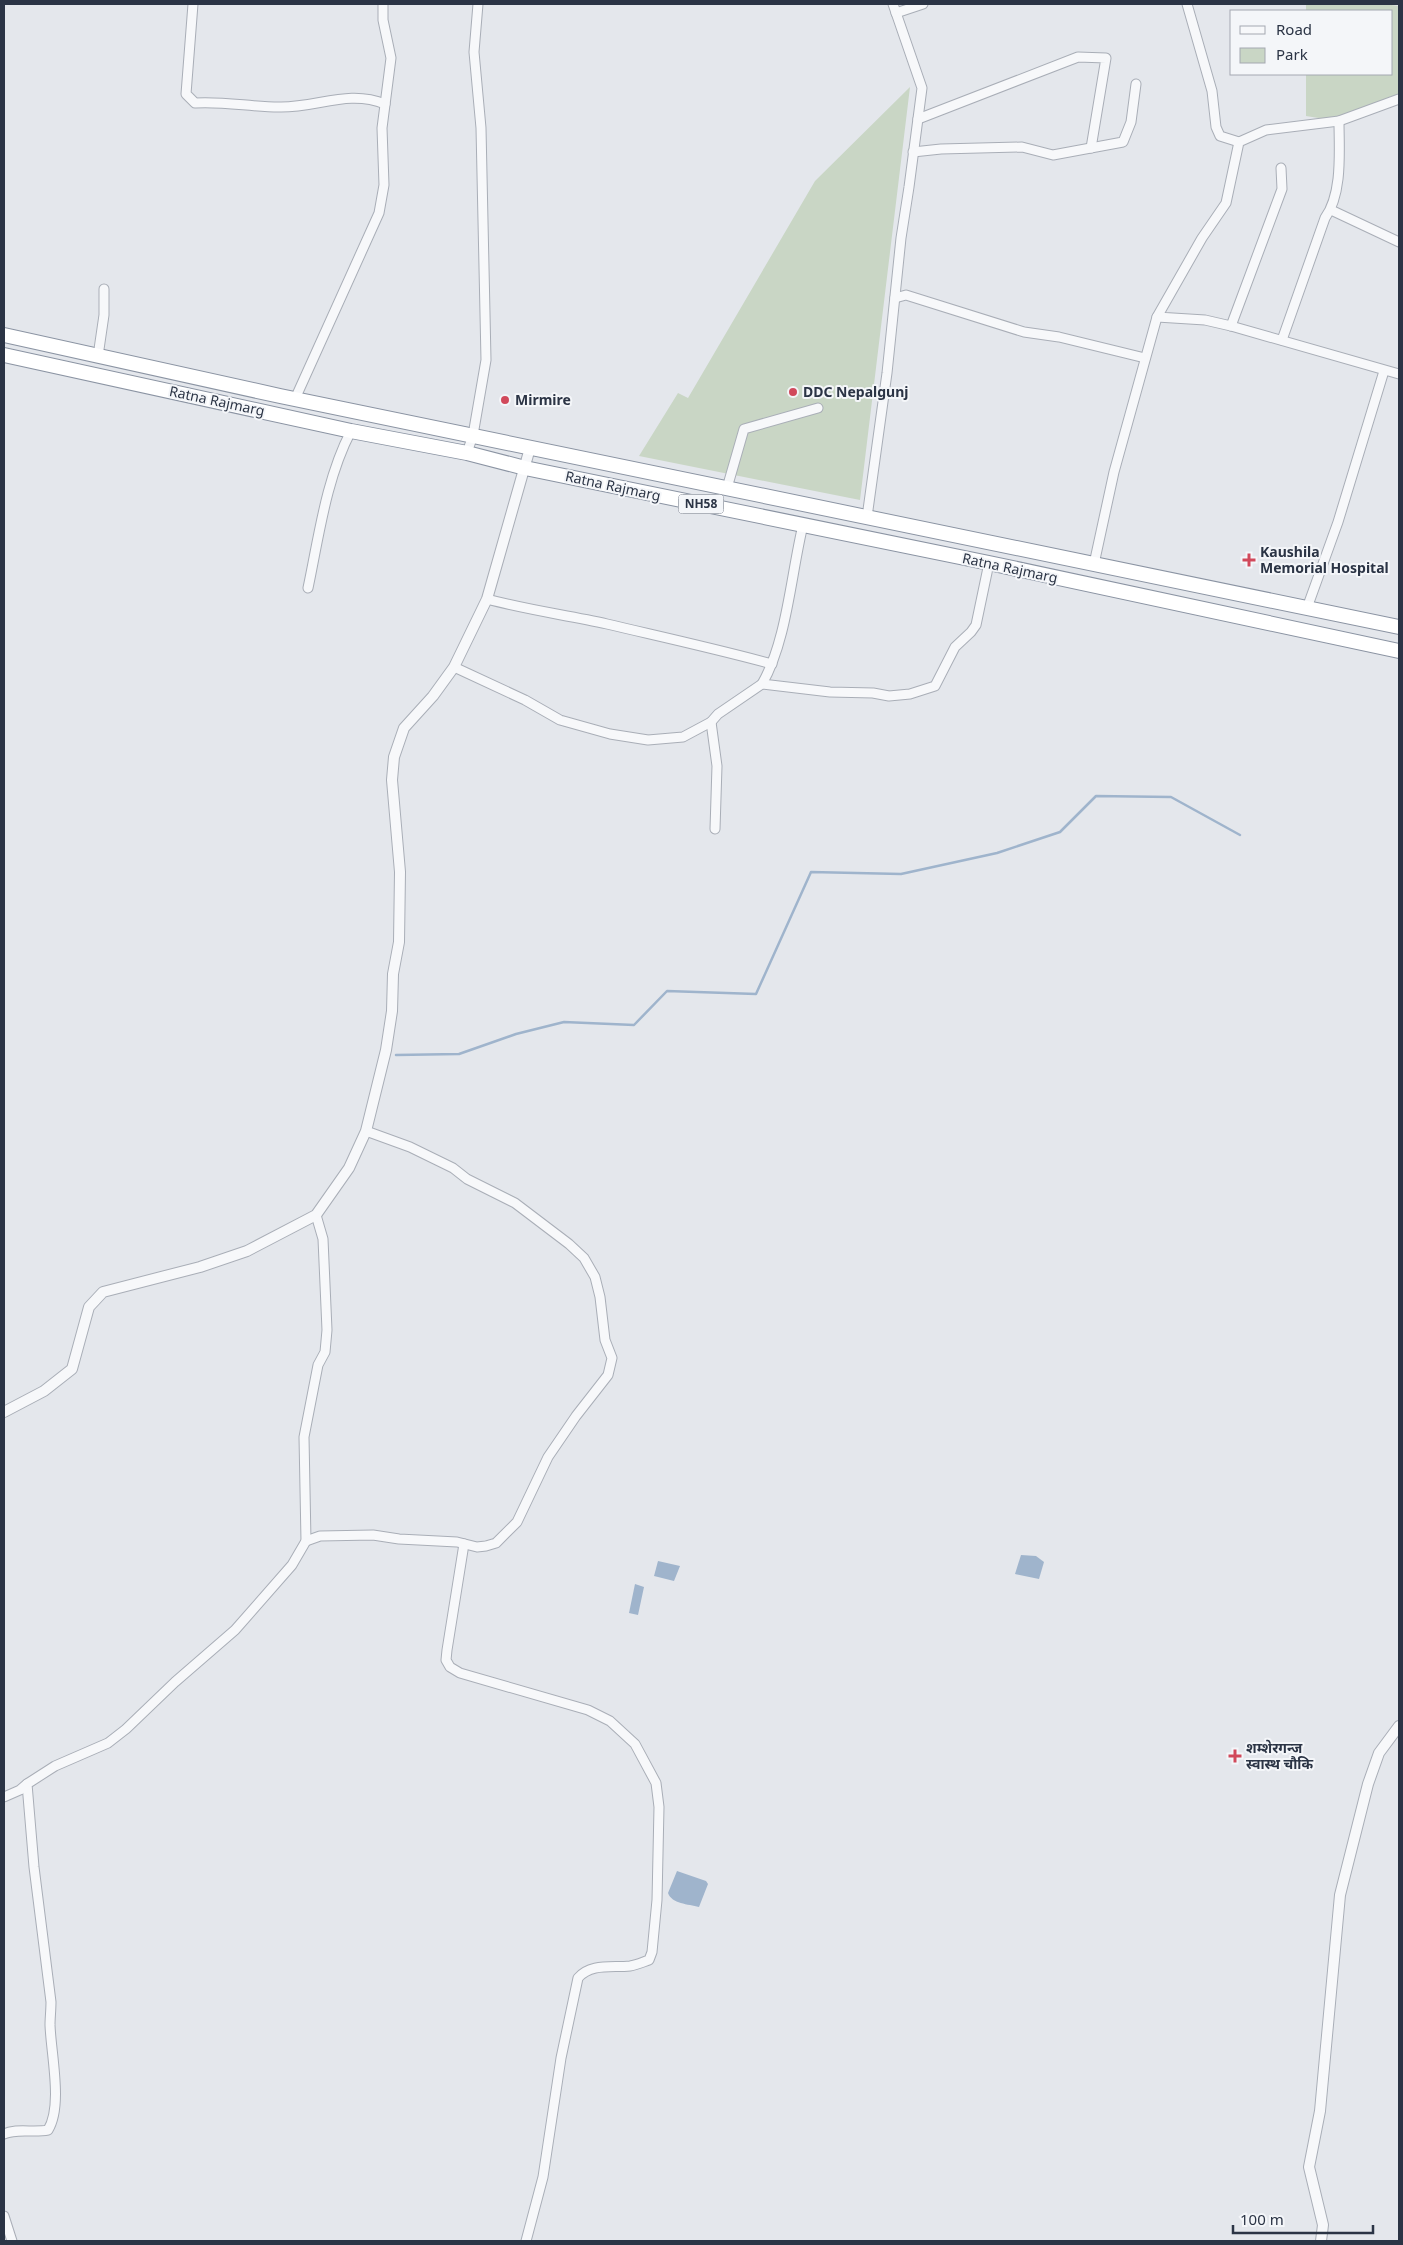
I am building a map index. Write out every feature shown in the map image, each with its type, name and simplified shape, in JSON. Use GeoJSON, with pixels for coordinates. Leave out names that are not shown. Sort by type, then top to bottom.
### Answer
{"type":"FeatureCollection","features":[{"type":"Feature","properties":{"kind":"highway","name":"Ratna Rajmarg"},"geometry":{"type":"LineString","coordinates":[[4,335],[295,399],[1399,628]]}},
{"type":"Feature","properties":{"kind":"highway","name":"Ratna Rajmarg"},"geometry":{"type":"LineString","coordinates":[[4,355],[351,431],[467,453],[524,468],[989,563],[1399,651]]}},
{"type":"Feature","properties":{"kind":"street"},"geometry":{"type":"LineString","coordinates":[[193,4],[186,94],[195,103],[212,102],[281,107],[346,98],[369,97],[385,104]]}},
{"type":"Feature","properties":{"kind":"street"},"geometry":{"type":"LineString","coordinates":[[295,399],[379,213],[384,184],[382,128],[391,58],[383,20],[383,4]]}},
{"type":"Feature","properties":{"kind":"street"},"geometry":{"type":"LineString","coordinates":[[467,453],[473,435],[486,360],[481,128],[474,52],[478,4]]}},
{"type":"Feature","properties":{"kind":"street"},"geometry":{"type":"LineString","coordinates":[[868,517],[922,88],[893,4]]}},
{"type":"Feature","properties":{"kind":"street"},"geometry":{"type":"LineString","coordinates":[[896,13],[923,4]]}},
{"type":"Feature","properties":{"kind":"street"},"geometry":{"type":"LineString","coordinates":[[1187,4],[1212,91],[1216,127],[1220,136],[1239,142],[1266,130],[1339,121],[1399,99]]}},
{"type":"Feature","properties":{"kind":"street"},"geometry":{"type":"LineString","coordinates":[[918,119],[1078,57],[1106,58],[1091,148]]}},
{"type":"Feature","properties":{"kind":"street"},"geometry":{"type":"LineString","coordinates":[[913,152],[941,148],[1022,147],[1053,155],[1123,142],[1131,122],[1136,84]]}},
{"type":"Feature","properties":{"kind":"street"},"geometry":{"type":"LineString","coordinates":[[1282,340],[1326,218],[1331,210],[1339,168],[1339,121]]}},
{"type":"Feature","properties":{"kind":"street"},"geometry":{"type":"LineString","coordinates":[[1094,564],[1114,472],[1158,317],[1202,238],[1226,203],[1239,142]]}},
{"type":"Feature","properties":{"kind":"street"},"geometry":{"type":"LineString","coordinates":[[1232,326],[1282,190],[1281,168]]}},
{"type":"Feature","properties":{"kind":"street"},"geometry":{"type":"LineString","coordinates":[[1331,210],[1399,242]]}},
{"type":"Feature","properties":{"kind":"street"},"geometry":{"type":"LineString","coordinates":[[98,356],[104,315],[104,289]]}},
{"type":"Feature","properties":{"kind":"street"},"geometry":{"type":"LineString","coordinates":[[895,298],[906,295],[1024,332],[1059,337],[1145,358]]}},
{"type":"Feature","properties":{"kind":"street"},"geometry":{"type":"LineString","coordinates":[[1158,317],[1205,320],[1232,326],[1399,374]]}},
{"type":"Feature","properties":{"kind":"street"},"geometry":{"type":"LineString","coordinates":[[1307,608],[1338,522],[1384,371]]}},
{"type":"Feature","properties":{"kind":"street"},"geometry":{"type":"LineString","coordinates":[[727,488],[744,430],[818,408]]}},
{"type":"Feature","properties":{"kind":"street"},"geometry":{"type":"LineString","coordinates":[[308,588],[327,497],[344,444],[351,431]]}},
{"type":"Feature","properties":{"kind":"street"},"geometry":{"type":"LineString","coordinates":[[4,1412],[44,1391],[72,1369],[89,1307],[103,1292],[200,1267],[247,1251],[316,1215],[350,1168],[366,1131],[386,1050],[392,1011],[393,974],[400,942],[400,872],[392,780],[394,757],[404,728],[433,696],[454,667],[487,599],[530,448]]}},
{"type":"Feature","properties":{"kind":"street"},"geometry":{"type":"LineString","coordinates":[[454,667],[525,700],[560,720],[610,734],[648,740],[683,737],[710,722],[718,714],[762,684],[772,664],[803,525]]}},
{"type":"Feature","properties":{"kind":"street"},"geometry":{"type":"LineString","coordinates":[[762,684],[830,692],[873,693],[889,696],[910,694],[935,686],[955,647],[972,632],[976,625],[989,563]]}},
{"type":"Feature","properties":{"kind":"street"},"geometry":{"type":"LineString","coordinates":[[487,599],[514,607],[546,611],[608,624],[772,664]]}},
{"type":"Feature","properties":{"kind":"street"},"geometry":{"type":"LineString","coordinates":[[710,722],[717,766],[715,829]]}},
{"type":"Feature","properties":{"kind":"street"},"geometry":{"type":"LineString","coordinates":[[306,1541],[320,1536],[373,1536],[486,1546],[496,1543],[517,1522],[548,1457],[608,1374],[612,1358],[606,1340],[595,1277],[584,1258],[515,1203],[486,1190],[453,1168],[410,1147],[366,1131]]}},
{"type":"Feature","properties":{"kind":"street"},"geometry":{"type":"LineString","coordinates":[[4,1797],[20,1790],[55,1766],[108,1743],[126,1729],[235,1630],[292,1564],[306,1541],[304,1437],[318,1366],[325,1352],[327,1330],[323,1239],[316,1215]]}},
{"type":"Feature","properties":{"kind":"street"},"geometry":{"type":"LineString","coordinates":[[464,1544],[446,1650],[446,1660],[450,1667],[460,1673],[520,1692],[588,1710],[610,1721],[635,1744],[648,1765],[656,1783],[659,1807],[657,1900],[650,1960],[633,1966],[592,1968],[584,1971],[578,1978],[561,2058],[543,2177],[526,2241]]}},
{"type":"Feature","properties":{"kind":"street"},"geometry":{"type":"LineString","coordinates":[[1321,2241],[1323,2225],[1309,2167],[1320,2112],[1340,1895],[1368,1784],[1379,1753],[1399,1726]]}},
{"type":"Feature","properties":{"kind":"street"},"geometry":{"type":"LineString","coordinates":[[4,2134],[10,2131],[35,2132],[48,2130],[52,2124],[55,2101],[50,2024],[51,2002],[34,1867],[27,1784]]}},
{"type":"Feature","properties":{"kind":"street"},"geometry":{"type":"LineString","coordinates":[[4,2216],[12,2241]]}},
{"type":"Feature","properties":{"kind":"green space"},"geometry":{"type":"Polygon","coordinates":[[[1306,4],[1384,4],[1399,6],[1399,95],[1331,120],[1306,116],[1306,75],[1393,75],[1393,10],[1306,10],[1306,4]]]}},
{"type":"Feature","properties":{"kind":"green space"},"geometry":{"type":"Polygon","coordinates":[[[910,87],[860,500],[639,456],[678,393],[688,398],[815,181],[910,87]]]}},
{"type":"Feature","properties":{"kind":"water"},"geometry":{"type":"Polygon","coordinates":[[[1021,1555],[1036,1556],[1044,1562],[1039,1579],[1015,1574],[1021,1555]]]}},
{"type":"Feature","properties":{"kind":"water"},"geometry":{"type":"Polygon","coordinates":[[[658,1561],[680,1566],[674,1581],[654,1576],[658,1561]]]}},
{"type":"Feature","properties":{"kind":"water"},"geometry":{"type":"Polygon","coordinates":[[[635,1584],[644,1587],[638,1615],[629,1613],[635,1584]]]}},
{"type":"Feature","properties":{"kind":"water"},"geometry":{"type":"Polygon","coordinates":[[[677,1871],[706,1881],[708,1884],[699,1907],[681,1903],[670,1897],[668,1893],[677,1871]]]}},
{"type":"Feature","properties":{"kind":"waterway"},"geometry":{"type":"LineString","coordinates":[[396,1055],[459,1054],[516,1034],[564,1022],[634,1025],[667,991],[756,994],[811,872],[901,874],[997,853],[1060,832],[1096,796],[1171,797],[1240,835]]}},
{"type":"Feature","properties":{"kind":"place","name":"DDC Nepalgunj"},"geometry":{"type":"Point","coordinates":[793,392]}},
{"type":"Feature","properties":{"kind":"place","name":"Mirmire"},"geometry":{"type":"Point","coordinates":[505,400]}},
{"type":"Feature","properties":{"kind":"place","name":"Kaushila Memorial Hospital"},"geometry":{"type":"Point","coordinates":[1249,560]}},
{"type":"Feature","properties":{"kind":"place","name":"शम्शेरगन्ज स्वास्थ चौकि"},"geometry":{"type":"Point","coordinates":[1235,1756]}}]}
